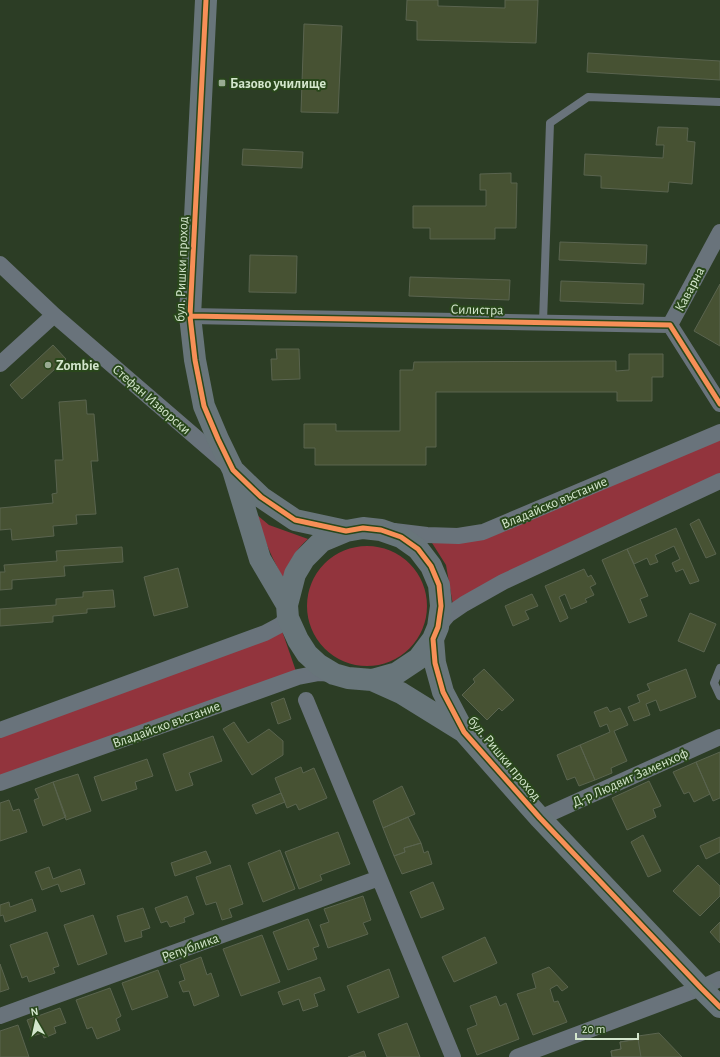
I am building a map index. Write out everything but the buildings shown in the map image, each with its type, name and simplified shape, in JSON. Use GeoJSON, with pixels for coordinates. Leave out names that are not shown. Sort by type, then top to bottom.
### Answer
{"type":"FeatureCollection","features":[{"type":"Feature","properties":{"kind":"main road","name":"бул. Ришки проход"},"geometry":{"type":"LineString","coordinates":[[206,0],[190,316],[195,360],[204,406],[233,470],[260,559],[287,611],[298,640],[307,654],[319,665],[334,674],[348,678],[372,680],[401,693],[464,732]]}},
{"type":"Feature","properties":{"kind":"main road","name":"бул. Ришки проход"},"geometry":{"type":"LineString","coordinates":[[233,470],[261,497],[295,520],[346,531],[363,528],[381,530],[401,537],[418,549],[431,566],[439,585],[441,606],[435,633],[435,663],[442,692],[464,732],[540,818],[720,1007]]}},
{"type":"Feature","properties":{"kind":"main road"},"geometry":{"type":"LineString","coordinates":[[287,611],[295,574],[304,559],[322,541],[346,531]]}},
{"type":"Feature","properties":{"kind":"main road"},"geometry":{"type":"LineString","coordinates":[[372,680],[397,673],[418,659],[435,633]]}},
{"type":"Feature","properties":{"kind":"street","name":"Каварна"},"geometry":{"type":"LineString","coordinates":[[670,324],[720,232]]}},
{"type":"Feature","properties":{"kind":"street","name":"Стефан Изворски"},"geometry":{"type":"LineString","coordinates":[[0,264],[54,315],[233,470]]}},
{"type":"Feature","properties":{"kind":"street"},"geometry":{"type":"LineString","coordinates":[[0,364],[54,315]]}},
{"type":"Feature","properties":{"kind":"street","name":"Силистра"},"geometry":{"type":"LineString","coordinates":[[190,316],[670,324]]}},
{"type":"Feature","properties":{"kind":"street"},"geometry":{"type":"LineString","coordinates":[[670,324],[720,404]]}},
{"type":"Feature","properties":{"kind":"street","name":"Владайско въстание"},"geometry":{"type":"LineString","coordinates":[[381,530],[427,535],[458,536],[482,532],[720,432]]}},
{"type":"Feature","properties":{"kind":"street"},"geometry":{"type":"LineString","coordinates":[[435,633],[448,615],[464,604],[503,582],[720,481]]}},
{"type":"Feature","properties":{"kind":"street"},"geometry":{"type":"LineString","coordinates":[[0,730],[265,633],[280,625],[287,611]]}},
{"type":"Feature","properties":{"kind":"street","name":"Владайско въстание"},"geometry":{"type":"LineString","coordinates":[[0,783],[298,677],[319,673],[334,674]]}},
{"type":"Feature","properties":{"kind":"street"},"geometry":{"type":"LineString","coordinates":[[306,700],[453,1057]]}},
{"type":"Feature","properties":{"kind":"street","name":"Д-р Людвиг Заменхоф"},"geometry":{"type":"LineString","coordinates":[[540,818],[720,737]]}},
{"type":"Feature","properties":{"kind":"street","name":"Република"},"geometry":{"type":"LineString","coordinates":[[0,1016],[379,878]]}},
{"type":"Feature","properties":{"kind":"street"},"geometry":{"type":"LineString","coordinates":[[516,1057],[701,988],[720,979]]}},
{"type":"Feature","properties":{"kind":"lane"},"geometry":{"type":"LineString","coordinates":[[543,322],[550,123],[588,97],[720,102]]}},
{"type":"Feature","properties":{"kind":"lane"},"geometry":{"type":"LineString","coordinates":[[720,668],[714,683],[720,696]]}},
{"type":"Feature","properties":{"kind":"shaded area"},"geometry":{"type":"Polygon","coordinates":[[[720,432],[720,481],[454,611],[446,565],[427,535],[458,536],[720,432]]]}},
{"type":"Feature","properties":{"kind":"shaded area"},"geometry":{"type":"Polygon","coordinates":[[[257,515],[269,525],[308,539],[296,552],[283,578],[268,548],[257,515]]]}},
{"type":"Feature","properties":{"kind":"shaded area"},"geometry":{"type":"Polygon","coordinates":[[[367,546],[390,550],[410,563],[423,583],[427,606],[423,629],[410,649],[390,662],[367,666],[344,662],[324,649],[311,629],[307,606],[311,583],[324,563],[344,550],[367,546]]]}},
{"type":"Feature","properties":{"kind":"shaded area"},"geometry":{"type":"Polygon","coordinates":[[[280,625],[298,677],[0,783],[0,730],[280,625]]]}},
{"type":"Feature","properties":{"kind":"cycle path"},"geometry":{"type":"LineString","coordinates":[[206,0],[190,316],[195,360],[204,406],[233,470],[261,497],[295,520],[346,531],[363,528],[381,530],[401,537],[418,549],[431,566],[439,585],[441,606],[438,627],[433,639],[435,663],[443,692],[464,732],[540,818],[720,1007]]}},
{"type":"Feature","properties":{"kind":"cycle path"},"geometry":{"type":"LineString","coordinates":[[190,316],[670,325],[720,404]]}},
{"type":"Feature","properties":{"kind":"place","name":"Базово училище"},"geometry":{"type":"Point","coordinates":[222,83]}},
{"type":"Feature","properties":{"kind":"place","name":"Zombie"},"geometry":{"type":"Point","coordinates":[48,365]}}]}
